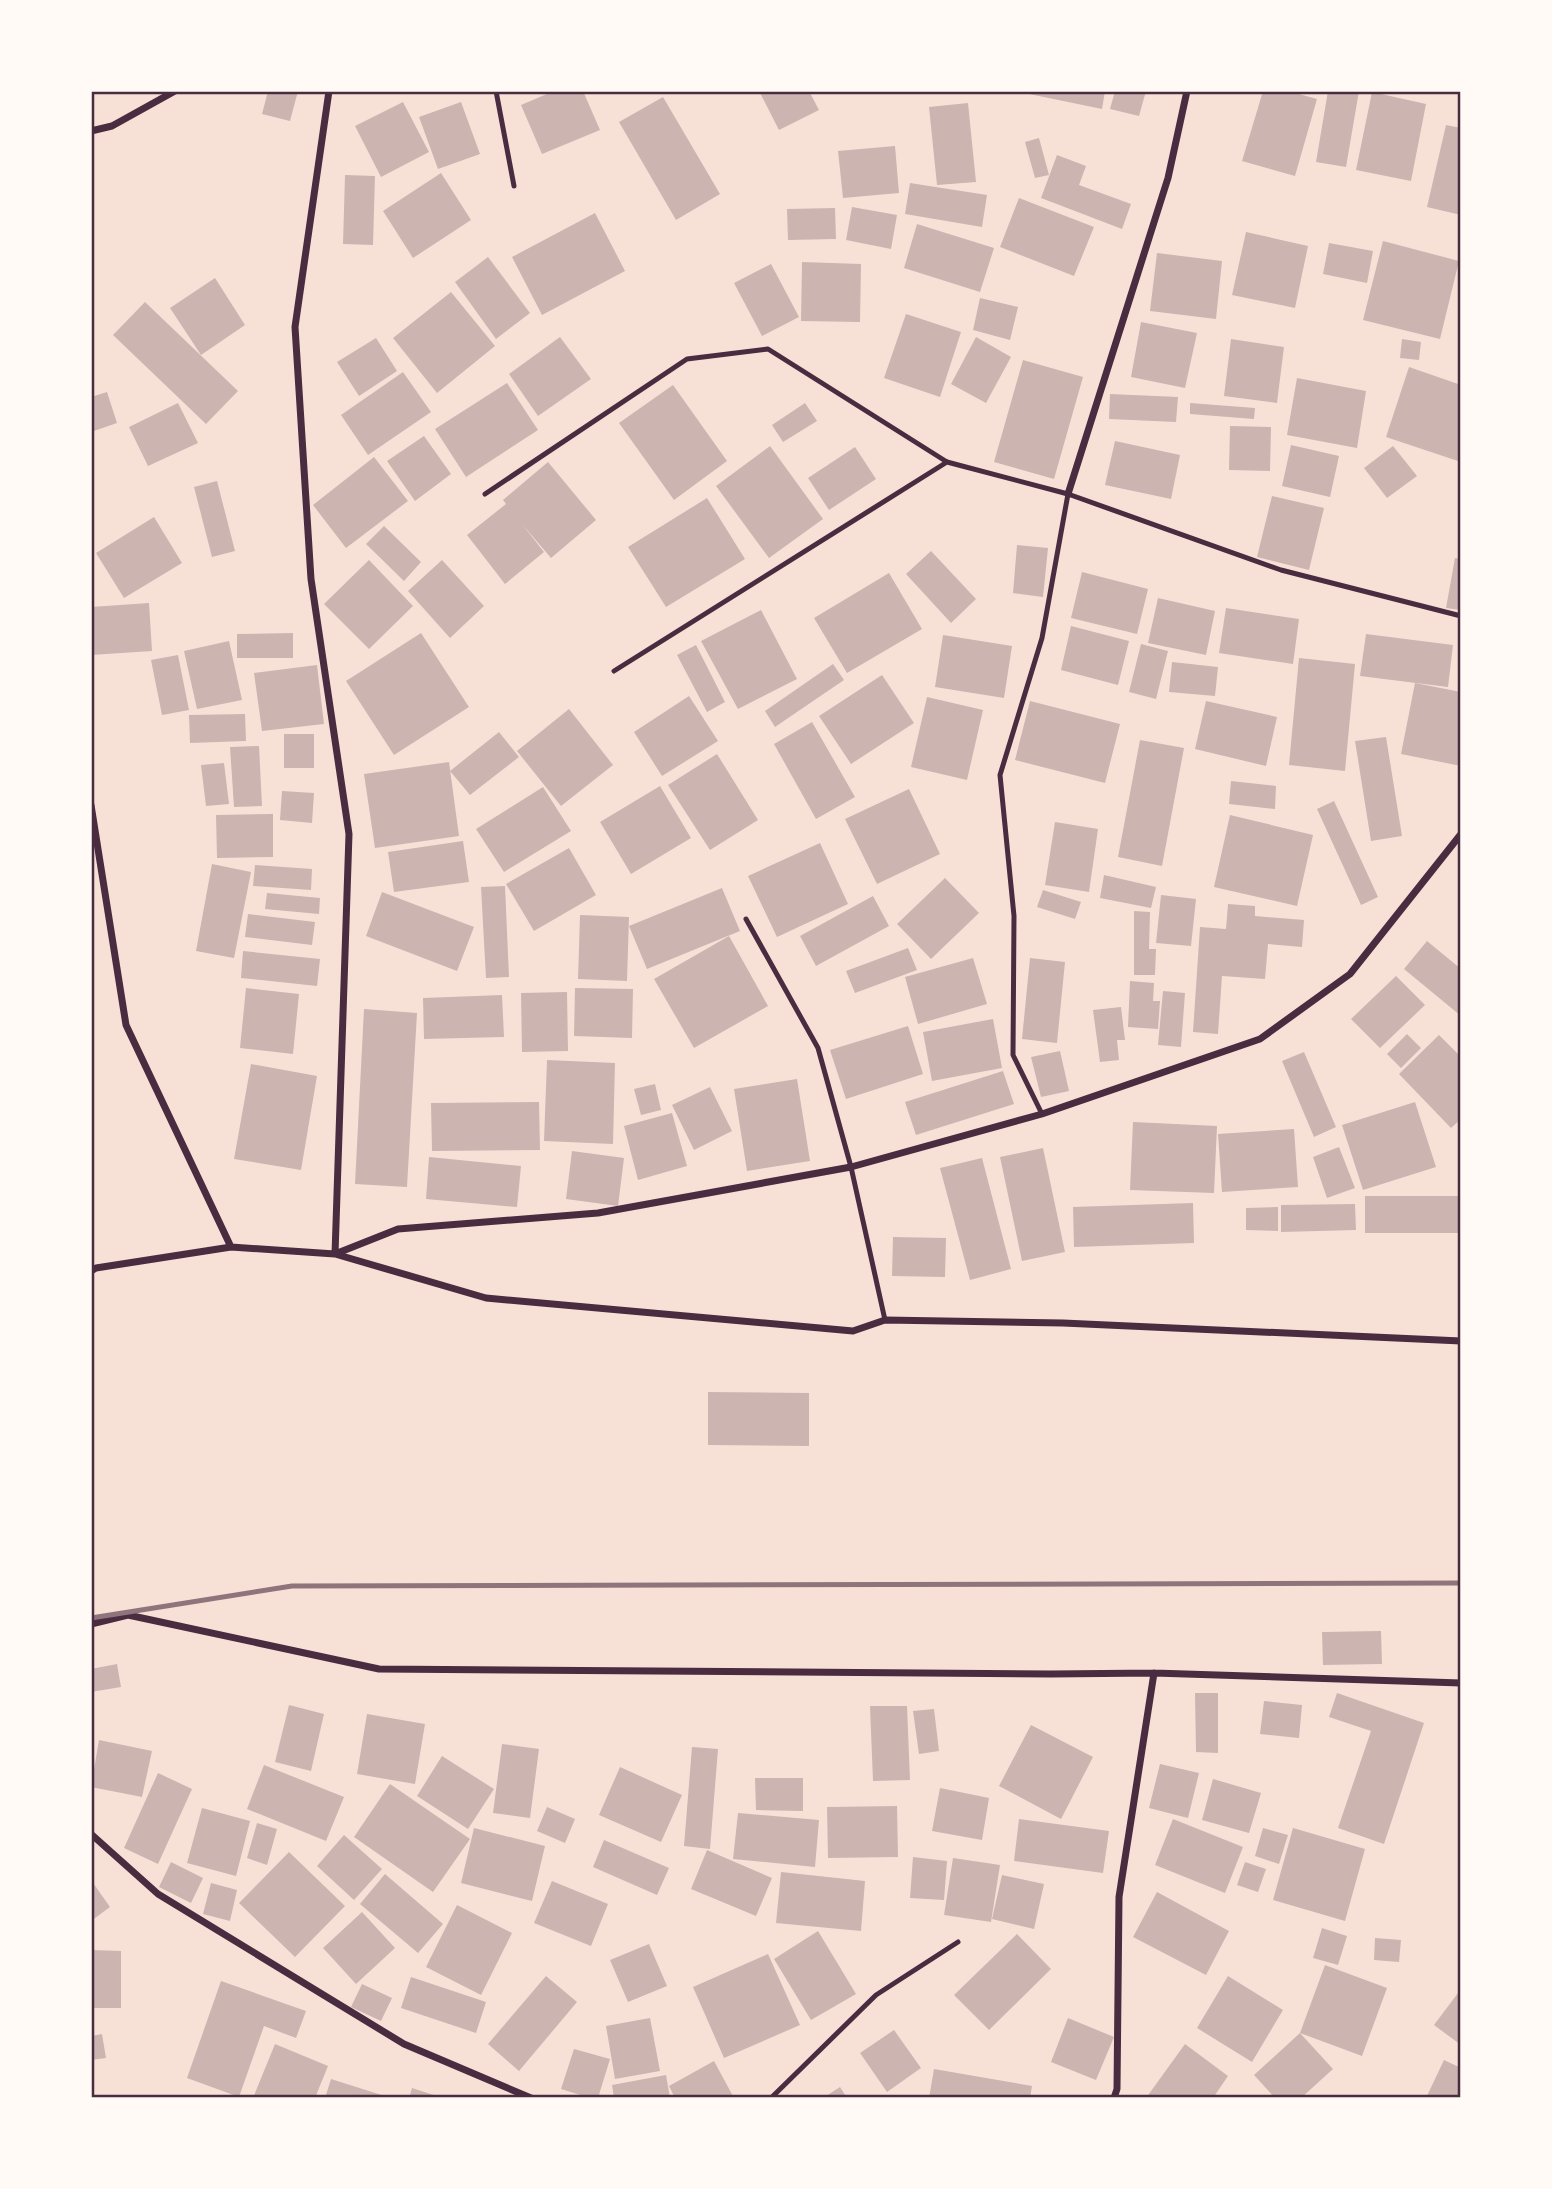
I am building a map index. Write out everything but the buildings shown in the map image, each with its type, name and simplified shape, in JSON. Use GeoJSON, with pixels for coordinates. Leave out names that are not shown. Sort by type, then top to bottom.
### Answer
{"type":"FeatureCollection","features":[{"type":"Feature","properties":{"kind":"street"},"geometry":{"type":"LineString","coordinates":[[91,131],[112,126],[175,91]]}},
{"type":"Feature","properties":{"kind":"street"},"geometry":{"type":"LineString","coordinates":[[329,91],[295,327],[311,579],[349,834],[335,1254]]}},
{"type":"Feature","properties":{"kind":"street"},"geometry":{"type":"LineString","coordinates":[[1068,494],[1168,177],[1187,91]]}},
{"type":"Feature","properties":{"kind":"street"},"geometry":{"type":"LineString","coordinates":[[91,805],[126,1025],[231,1247]]}},
{"type":"Feature","properties":{"kind":"street"},"geometry":{"type":"LineString","coordinates":[[335,1254],[398,1229],[598,1213],[850,1167],[1042,1114],[1260,1039],[1350,974],[1461,834]]}},
{"type":"Feature","properties":{"kind":"street"},"geometry":{"type":"LineString","coordinates":[[91,1271],[96,1268],[231,1247],[335,1254],[486,1298],[853,1331],[885,1320],[1063,1323],[1461,1341]]}},
{"type":"Feature","properties":{"kind":"street"},"geometry":{"type":"LineString","coordinates":[[91,1624],[128,1615],[379,1669],[1154,1673],[1461,1683]]}},
{"type":"Feature","properties":{"kind":"street"},"geometry":{"type":"LineString","coordinates":[[1114,2098],[1117,2089],[1119,1897],[1154,1673]]}},
{"type":"Feature","properties":{"kind":"street"},"geometry":{"type":"LineString","coordinates":[[91,1833],[158,1894],[404,2044],[531,2098]]}},
{"type":"Feature","properties":{"kind":"lane"},"geometry":{"type":"LineString","coordinates":[[496,91],[514,186]]}},
{"type":"Feature","properties":{"kind":"lane"},"geometry":{"type":"LineString","coordinates":[[485,494],[687,359],[768,349],[947,462],[1068,494],[1281,570],[1461,616]]}},
{"type":"Feature","properties":{"kind":"lane"},"geometry":{"type":"LineString","coordinates":[[614,671],[947,462]]}},
{"type":"Feature","properties":{"kind":"lane"},"geometry":{"type":"LineString","coordinates":[[1042,1114],[1013,1055],[1014,916],[1000,775],[1042,639],[1068,494]]}},
{"type":"Feature","properties":{"kind":"lane"},"geometry":{"type":"LineString","coordinates":[[746,919],[818,1048],[850,1167],[885,1320]]}},
{"type":"Feature","properties":{"kind":"lane"},"geometry":{"type":"LineString","coordinates":[[771,2098],[876,1995],[958,1942]]}},
{"type":"Feature","properties":{"kind":"railway"},"geometry":{"type":"LineString","coordinates":[[91,1618],[292,1586],[1461,1583]]}}]}
